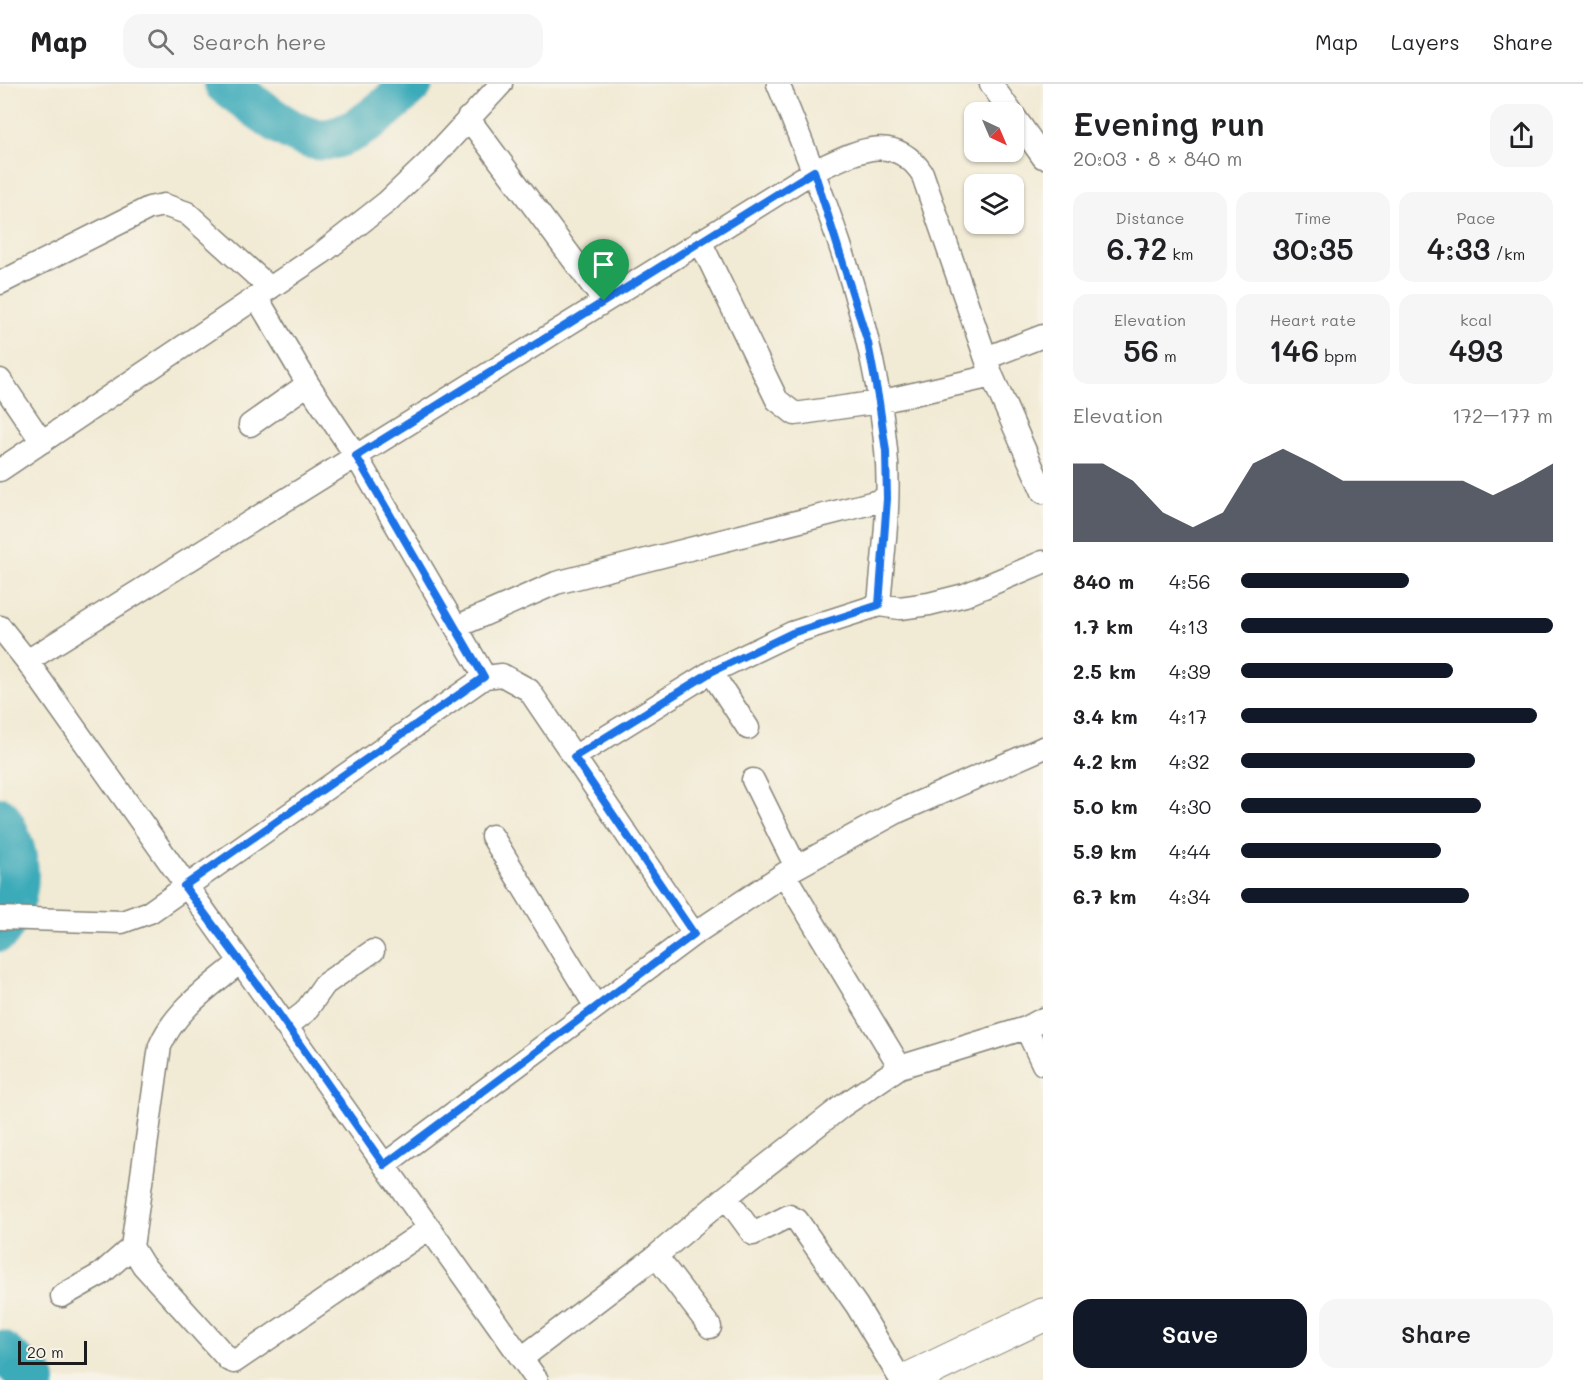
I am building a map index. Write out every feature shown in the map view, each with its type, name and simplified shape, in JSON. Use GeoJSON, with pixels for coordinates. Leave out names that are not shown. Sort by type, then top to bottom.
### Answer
{"type":"FeatureCollection","features":[{"type":"Feature","properties":{"kind":"street"},"geometry":{"type":"LineString","coordinates":[[0,470],[322,253],[387,202],[429,162],[501,84]]}},
{"type":"Feature","properties":{"kind":"street"},"geometry":{"type":"LineString","coordinates":[[778,84],[814,171],[868,343],[886,451],[887,499],[879,605]]}},
{"type":"Feature","properties":{"kind":"street"},"geometry":{"type":"LineString","coordinates":[[991,84],[1004,102]]}},
{"type":"Feature","properties":{"kind":"street"},"geometry":{"type":"LineString","coordinates":[[468,118],[604,301]]}},
{"type":"Feature","properties":{"kind":"street"},"geometry":{"type":"LineString","coordinates":[[1024,130],[1043,157]]}},
{"type":"Feature","properties":{"kind":"street"},"geometry":{"type":"LineString","coordinates":[[27,661],[814,171],[861,150],[886,147],[898,152],[917,166],[922,173],[989,367],[1043,492]]}},
{"type":"Feature","properties":{"kind":"street"},"geometry":{"type":"LineString","coordinates":[[0,283],[149,208],[164,205],[187,213],[264,293],[308,384],[356,456],[484,677]]}},
{"type":"Feature","properties":{"kind":"street"},"geometry":{"type":"LineString","coordinates":[[700,241],[777,400],[784,408],[802,415],[879,402],[989,367],[1043,336]]}},
{"type":"Feature","properties":{"kind":"street"},"geometry":{"type":"LineString","coordinates":[[0,380],[42,442]]}},
{"type":"Feature","properties":{"kind":"street"},"geometry":{"type":"LineString","coordinates":[[250,425],[308,384]]}},
{"type":"Feature","properties":{"kind":"street"},"geometry":{"type":"LineString","coordinates":[[456,627],[556,583],[887,499]]}},
{"type":"Feature","properties":{"kind":"street"},"geometry":{"type":"LineString","coordinates":[[574,757],[711,672],[792,633],[879,605],[900,608],[965,595],[1043,562]]}},
{"type":"Feature","properties":{"kind":"street"},"geometry":{"type":"LineString","coordinates":[[0,627],[27,661],[184,886],[287,1026],[428,1229],[537,1380]]}},
{"type":"Feature","properties":{"kind":"street"},"geometry":{"type":"LineString","coordinates":[[711,672],[748,728]]}},
{"type":"Feature","properties":{"kind":"street"},"geometry":{"type":"LineString","coordinates":[[0,918],[122,922],[150,912],[484,677],[502,675],[529,690],[694,934]]}},
{"type":"Feature","properties":{"kind":"street"},"geometry":{"type":"LineString","coordinates":[[384,1165],[694,934],[790,870],[897,812],[1043,748]]}},
{"type":"Feature","properties":{"kind":"street"},"geometry":{"type":"LineString","coordinates":[[753,780],[790,870],[900,1067]]}},
{"type":"Feature","properties":{"kind":"street"},"geometry":{"type":"LineString","coordinates":[[492,836],[596,1007]]}},
{"type":"Feature","properties":{"kind":"street"},"geometry":{"type":"LineString","coordinates":[[287,1026],[305,1012],[325,984],[373,951]]}},
{"type":"Feature","properties":{"kind":"street"},"geometry":{"type":"LineString","coordinates":[[240,962],[186,1009],[165,1033],[160,1046],[132,1247],[143,1265],[229,1360],[234,1362],[428,1229]]}},
{"type":"Feature","properties":{"kind":"street"},"geometry":{"type":"LineString","coordinates":[[522,1358],[656,1256],[726,1197],[841,1107],[900,1067],[1034,1023],[1043,1064]]}},
{"type":"Feature","properties":{"kind":"street"},"geometry":{"type":"LineString","coordinates":[[726,1197],[753,1234],[789,1216],[797,1220],[856,1306],[901,1380]]}},
{"type":"Feature","properties":{"kind":"street"},"geometry":{"type":"LineString","coordinates":[[62,1296],[101,1274],[132,1247]]}},
{"type":"Feature","properties":{"kind":"street"},"geometry":{"type":"LineString","coordinates":[[656,1256],[710,1327]]}},
{"type":"Feature","properties":{"kind":"street"},"geometry":{"type":"LineString","coordinates":[[907,1380],[1043,1315]]}},
{"type":"Feature","properties":{"kind":"waterway"},"geometry":{"type":"LineString","coordinates":[[225,84],[281,124],[315,139],[329,139],[355,130],[368,122],[412,84]]}},
{"type":"Feature","properties":{"kind":"waterway"},"geometry":{"type":"LineString","coordinates":[[0,818],[13,846],[18,874],[14,902],[0,931]]}},
{"type":"Feature","properties":{"kind":"waterway"},"geometry":{"type":"LineString","coordinates":[[0,1351],[35,1380]]}},
{"type":"Feature","properties":{"kind":"route"},"geometry":{"type":"LineString","coordinates":[[814,171],[868,343],[879,402],[886,451],[887,499],[879,605],[792,633],[711,672],[574,757],[694,934],[384,1165],[271,1003],[184,886],[484,677],[356,456],[604,301],[814,171]]}}]}
